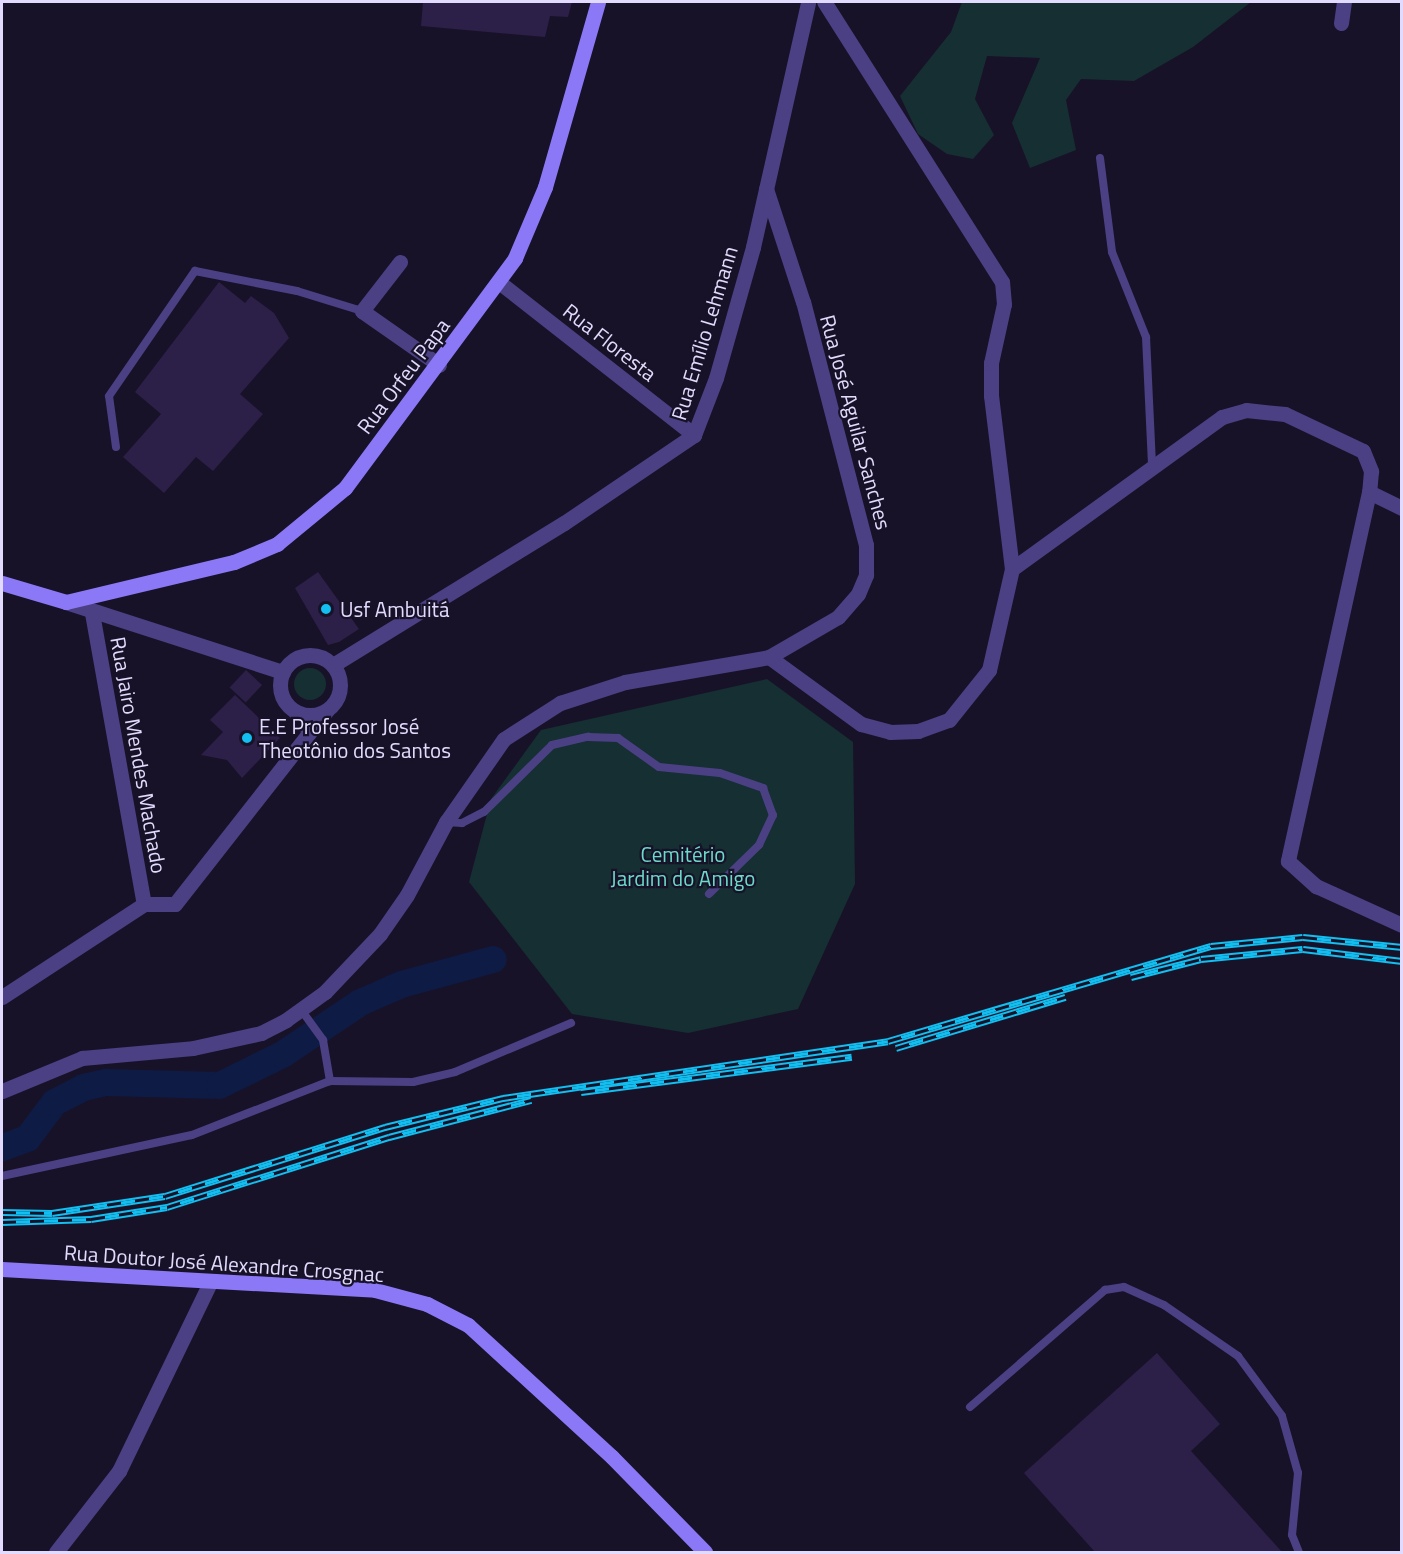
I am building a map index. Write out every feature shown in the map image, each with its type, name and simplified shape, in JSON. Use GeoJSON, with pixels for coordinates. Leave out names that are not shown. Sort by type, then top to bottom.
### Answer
{"type":"FeatureCollection","features":[{"type":"Feature","properties":{"kind":"main road","name":"Rua Orfeu Papa"},"geometry":{"type":"LineString","coordinates":[[66,602],[234,562],[277,544],[345,488],[439,365],[515,258],[545,187],[598,2]]}},
{"type":"Feature","properties":{"kind":"main road"},"geometry":{"type":"LineString","coordinates":[[2,583],[66,602]]}},
{"type":"Feature","properties":{"kind":"main road","name":"Rua Doutor José Alexandre Crosgnac"},"geometry":{"type":"LineString","coordinates":[[2,1269],[375,1290],[427,1304],[468,1325],[612,1457],[705,1552]]}},
{"type":"Feature","properties":{"kind":"street","name":"Rua Emílio Lehmann"},"geometry":{"type":"LineString","coordinates":[[333,665],[564,523],[694,435],[716,378],[766,189],[808,2]]}},
{"type":"Feature","properties":{"kind":"street"},"geometry":{"type":"LineString","coordinates":[[769,657],[861,724],[890,732],[918,731],[949,720],[988,670],[1011,569],[991,396],[991,363],[1004,304],[1002,282],[824,2]]}},
{"type":"Feature","properties":{"kind":"street"},"geometry":{"type":"LineString","coordinates":[[1341,23],[1344,2]]}},
{"type":"Feature","properties":{"kind":"street","name":"Rua José Aguilar Sanches"},"geometry":{"type":"LineString","coordinates":[[2,1091],[82,1058],[194,1048],[261,1033],[302,1011],[380,934],[407,895],[446,822],[504,739],[560,703],[625,682],[769,657],[838,617],[866,575],[866,545],[803,302],[766,189]]}},
{"type":"Feature","properties":{"kind":"street"},"geometry":{"type":"LineString","coordinates":[[400,262],[362,310],[439,365]]}},
{"type":"Feature","properties":{"kind":"street","name":"Rua Floresta"},"geometry":{"type":"LineString","coordinates":[[499,282],[694,435]]}},
{"type":"Feature","properties":{"kind":"street"},"geometry":{"type":"LineString","coordinates":[[1011,569],[1222,417],[1261,410],[1320,427],[1362,451],[1371,471],[1369,492],[1288,861],[1316,886],[1401,925]]}},
{"type":"Feature","properties":{"kind":"street"},"geometry":{"type":"LineString","coordinates":[[1369,492],[1401,508]]}},
{"type":"Feature","properties":{"kind":"street"},"geometry":{"type":"LineString","coordinates":[[66,602],[92,613],[283,672]]}},
{"type":"Feature","properties":{"kind":"street","name":"Rua Jairo Mendes Machado"},"geometry":{"type":"LineString","coordinates":[[92,613],[144,904]]}},
{"type":"Feature","properties":{"kind":"street"},"geometry":{"type":"LineString","coordinates":[[309,655],[333,665],[340,685],[327,710],[306,715],[288,706],[282,697],[283,672],[292,662],[309,655]]}},
{"type":"Feature","properties":{"kind":"street","name":"Rua Jairo Mendes Machado"},"geometry":{"type":"LineString","coordinates":[[2,997],[144,904],[175,904],[327,710]]}},
{"type":"Feature","properties":{"kind":"street"},"geometry":{"type":"LineString","coordinates":[[306,715],[308,734]]}},
{"type":"Feature","properties":{"kind":"street"},"geometry":{"type":"LineString","coordinates":[[56,1552],[119,1471],[212,1281]]}},
{"type":"Feature","properties":{"kind":"lane"},"geometry":{"type":"LineString","coordinates":[[1100,158],[1112,252],[1146,337],[1152,466]]}},
{"type":"Feature","properties":{"kind":"lane"},"geometry":{"type":"LineString","coordinates":[[116,447],[109,396],[195,272],[297,291],[362,310]]}},
{"type":"Feature","properties":{"kind":"lane"},"geometry":{"type":"LineString","coordinates":[[446,822],[462,824],[484,812],[552,744],[588,736],[618,738],[659,767],[720,773],[763,788],[773,815],[759,845],[709,894]]}},
{"type":"Feature","properties":{"kind":"lane"},"geometry":{"type":"LineString","coordinates":[[302,1011],[323,1040],[330,1081]]}},
{"type":"Feature","properties":{"kind":"lane"},"geometry":{"type":"LineString","coordinates":[[2,1176],[192,1135],[330,1081],[381,1084],[455,1072],[571,1023]]}},
{"type":"Feature","properties":{"kind":"lane"},"geometry":{"type":"LineString","coordinates":[[970,1407],[1091,1297],[1124,1287],[1201,1327],[1238,1356],[1282,1416],[1298,1473],[1292,1535],[1299,1552]]}},
{"type":"Feature","properties":{"kind":"green space"},"geometry":{"type":"Polygon","coordinates":[[[962,2],[1251,2],[1193,47],[1134,81],[1081,79],[1066,100],[1076,150],[1030,168],[1012,123],[1040,58],[987,56],[975,99],[994,135],[973,159],[947,154],[918,134],[900,96],[951,32],[962,2]]]}},
{"type":"Feature","properties":{"kind":"green space"},"geometry":{"type":"Polygon","coordinates":[[[310,668],[322,672],[326,684],[322,696],[310,700],[298,696],[294,684],[298,672],[310,668]]]}},
{"type":"Feature","properties":{"kind":"green space","name":"Cemitério Jardim do Amigo"},"geometry":{"type":"Polygon","coordinates":[[[767,679],[853,742],[855,884],[798,1009],[688,1033],[572,1014],[469,882],[491,799],[541,730],[767,679]]]}},
{"type":"Feature","properties":{"kind":"building"},"geometry":{"type":"Polygon","coordinates":[[[423,2],[572,2],[568,17],[550,16],[545,37],[421,26],[423,2]]]}},
{"type":"Feature","properties":{"kind":"building"},"geometry":{"type":"Polygon","coordinates":[[[219,282],[245,303],[251,296],[274,313],[289,338],[240,394],[263,414],[213,471],[196,457],[164,493],[123,457],[161,414],[135,392],[219,282]]]}},
{"type":"Feature","properties":{"kind":"building","name":"Usf Ambuitá"},"geometry":{"type":"Polygon","coordinates":[[[318,572],[359,629],[339,642],[328,645],[295,588],[318,572]]]}},
{"type":"Feature","properties":{"kind":"building"},"geometry":{"type":"Polygon","coordinates":[[[246,670],[262,685],[246,703],[230,688],[246,670]]]}},
{"type":"Feature","properties":{"kind":"building"},"geometry":{"type":"Polygon","coordinates":[[[235,695],[280,738],[242,778],[227,760],[201,755],[223,732],[210,720],[235,695]]]}},
{"type":"Feature","properties":{"kind":"building"},"geometry":{"type":"Polygon","coordinates":[[[1157,1353],[1220,1424],[1191,1451],[1282,1552],[1095,1552],[1024,1473],[1157,1353]]]}},
{"type":"Feature","properties":{"kind":"waterway"},"geometry":{"type":"LineString","coordinates":[[2,1147],[27,1138],[54,1102],[83,1087],[105,1082],[219,1085],[282,1054],[360,1002],[401,984],[493,959]]}},
{"type":"Feature","properties":{"kind":"railway"},"geometry":{"type":"LineString","coordinates":[[2,1212],[52,1213],[165,1196],[385,1127],[503,1098],[888,1041],[1211,946],[1303,937],[1402,947]]}},
{"type":"Feature","properties":{"kind":"railway"},"geometry":{"type":"LineString","coordinates":[[1131,977],[1201,959],[1303,949],[1402,961]]}},
{"type":"Feature","properties":{"kind":"railway"},"geometry":{"type":"LineString","coordinates":[[896,1048],[1065,997]]}},
{"type":"Feature","properties":{"kind":"railway"},"geometry":{"type":"LineString","coordinates":[[581,1092],[852,1057]]}},
{"type":"Feature","properties":{"kind":"railway"},"geometry":{"type":"LineString","coordinates":[[2,1222],[91,1219],[167,1207],[389,1137],[531,1100]]}},
{"type":"Feature","properties":{"kind":"place","name":"Usf Ambuitá"},"geometry":{"type":"Point","coordinates":[326,609]}},
{"type":"Feature","properties":{"kind":"place","name":"E.E Professor José Theotônio dos Santos"},"geometry":{"type":"Point","coordinates":[247,738]}}]}
